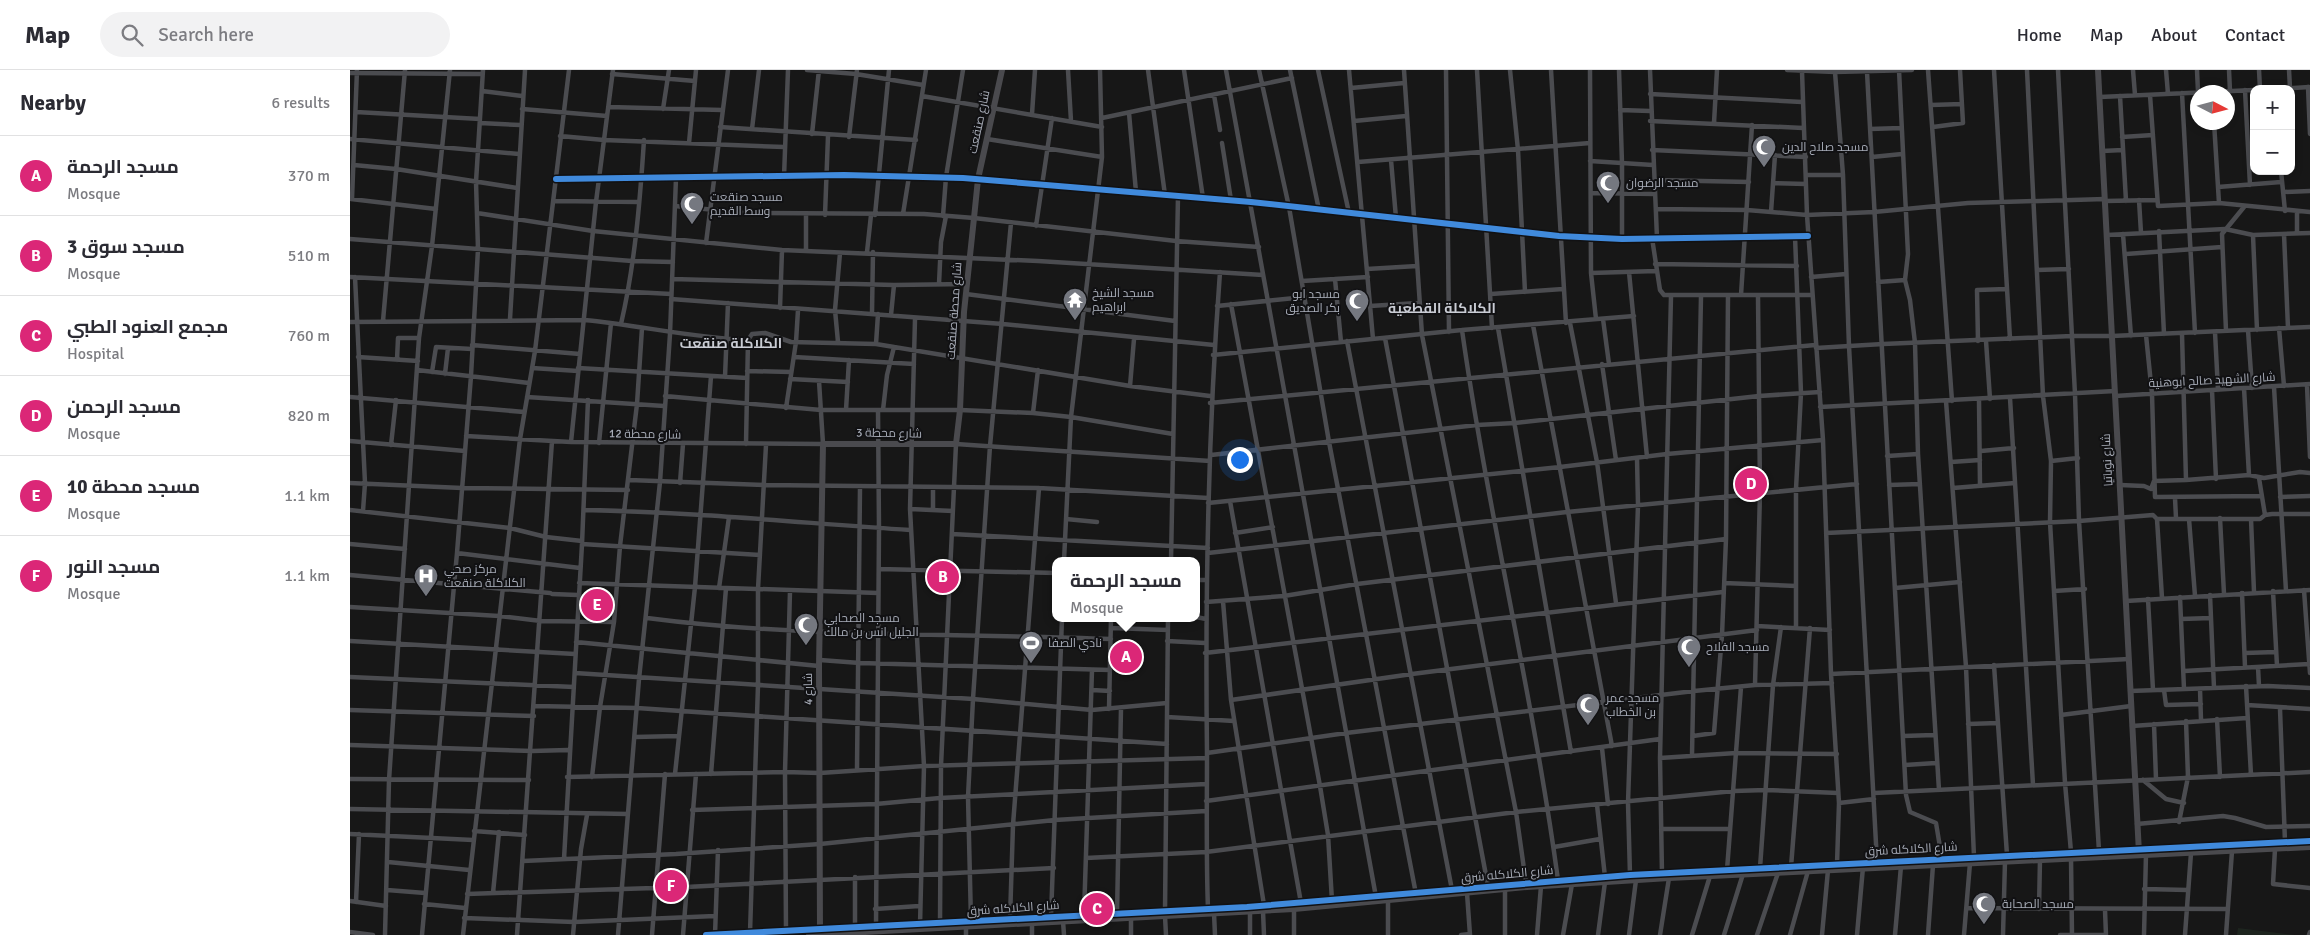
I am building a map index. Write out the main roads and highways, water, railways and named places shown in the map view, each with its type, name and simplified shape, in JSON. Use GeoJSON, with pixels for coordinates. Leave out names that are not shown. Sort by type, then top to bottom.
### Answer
{"type":"FeatureCollection","features":[{"type":"Feature","properties":{"kind":"place","name":"مسجد صلاح الدين"},"geometry":{"type":"Point","coordinates":[1764,168]}},
{"type":"Feature","properties":{"kind":"place","name":"مسجد الرضوان"},"geometry":{"type":"Point","coordinates":[1608,204]}},
{"type":"Feature","properties":{"kind":"place","name":"مسجد صنقعت وسط القديم"},"geometry":{"type":"Point","coordinates":[692,225]}},
{"type":"Feature","properties":{"kind":"place","name":"مسجد الشيخ ابراهيم"},"geometry":{"type":"Point","coordinates":[1075,321]}},
{"type":"Feature","properties":{"kind":"place","name":"مسجد ابو بكر الصديق"},"geometry":{"type":"Point","coordinates":[1357,322]}},
{"type":"Feature","properties":{"kind":"place","name":"مسجد الرحمن"},"geometry":{"type":"Point","coordinates":[1751,484]}},
{"type":"Feature","properties":{"kind":"place","name":"مسجد سوق 3"},"geometry":{"type":"Point","coordinates":[943,577]}},
{"type":"Feature","properties":{"kind":"place","name":"مركز صحي الكلاكلة صنقعت"},"geometry":{"type":"Point","coordinates":[426,597]}},
{"type":"Feature","properties":{"kind":"place","name":"مسجد محطة 10"},"geometry":{"type":"Point","coordinates":[597,605]}},
{"type":"Feature","properties":{"kind":"place","name":"مسجد الصحابي الجليل انس بن مالك"},"geometry":{"type":"Point","coordinates":[806,646]}},
{"type":"Feature","properties":{"kind":"place","name":"مسجد الرحمة"},"geometry":{"type":"Point","coordinates":[1126,657]}},
{"type":"Feature","properties":{"kind":"place","name":"نادي الصفا"},"geometry":{"type":"Point","coordinates":[1031,664]}},
{"type":"Feature","properties":{"kind":"place","name":"مسجد الفلاح"},"geometry":{"type":"Point","coordinates":[1689,668]}},
{"type":"Feature","properties":{"kind":"place","name":"مسجد عمر بن الخطاب"},"geometry":{"type":"Point","coordinates":[1588,726]}},
{"type":"Feature","properties":{"kind":"place","name":"مسجد النور"},"geometry":{"type":"Point","coordinates":[671,886]}},
{"type":"Feature","properties":{"kind":"place","name":"مجمع العنود الطبي"},"geometry":{"type":"Point","coordinates":[1097,909]}},
{"type":"Feature","properties":{"kind":"place","name":"مسجد الصحابة"},"geometry":{"type":"Point","coordinates":[1984,925]}},
{"type":"Feature","properties":{"kind":"district","name":"الكلاكلة القطعية"},"geometry":{"type":"Point","coordinates":[1442,308]}},
{"type":"Feature","properties":{"kind":"district","name":"الكلاكلة صنقعت"},"geometry":{"type":"Point","coordinates":[731,343]}}]}
